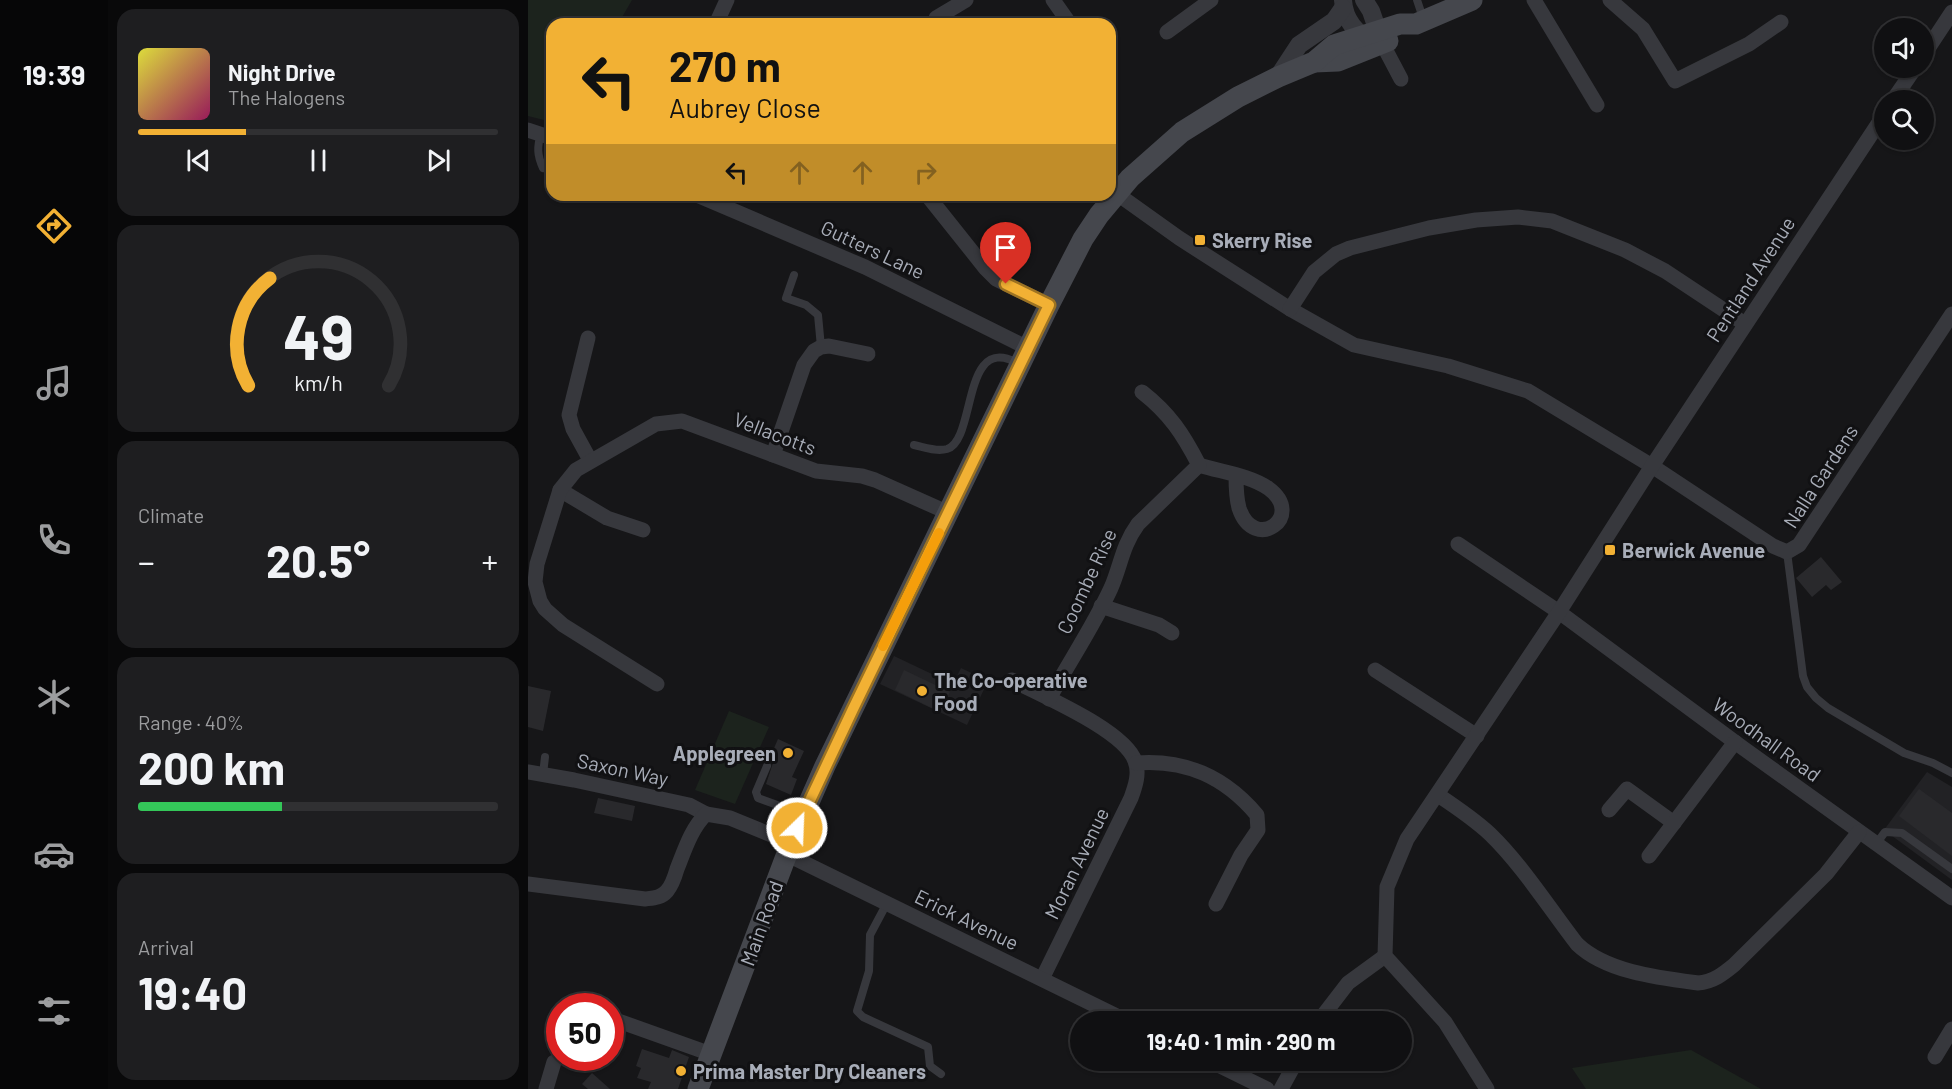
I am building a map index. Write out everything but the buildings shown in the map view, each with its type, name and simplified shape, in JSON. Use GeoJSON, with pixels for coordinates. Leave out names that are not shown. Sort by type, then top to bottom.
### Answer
{"type":"FeatureCollection","features":[{"type":"Feature","properties":{"kind":"main road","name":"Main Road"},"geometry":{"type":"LineString","coordinates":[[1116,193],[1182,132],[1238,97],[1314,62],[1334,45],[1374,37],[1400,24],[1420,22],[1472,0]]}},
{"type":"Feature","properties":{"kind":"main road","name":"Main Road"},"geometry":{"type":"LineString","coordinates":[[698,1089],[804,814],[1049,305],[1083,239],[1110,201]]}},
{"type":"Feature","properties":{"kind":"street"},"geometry":{"type":"LineString","coordinates":[[719,18],[727,0]]}},
{"type":"Feature","properties":{"kind":"street"},"geometry":{"type":"LineString","coordinates":[[936,18],[966,0]]}},
{"type":"Feature","properties":{"kind":"street"},"geometry":{"type":"LineString","coordinates":[[1053,0],[1066,18]]}},
{"type":"Feature","properties":{"kind":"street"},"geometry":{"type":"LineString","coordinates":[[1167,32],[1210,0]]}},
{"type":"Feature","properties":{"kind":"street"},"geometry":{"type":"LineString","coordinates":[[1364,0],[1371,11],[1374,37],[1401,79]]}},
{"type":"Feature","properties":{"kind":"street"},"geometry":{"type":"LineString","coordinates":[[1534,0],[1597,105]]}},
{"type":"Feature","properties":{"kind":"street"},"geometry":{"type":"LineString","coordinates":[[1610,0],[1643,29],[1675,81],[1749,44],[1781,22]]}},
{"type":"Feature","properties":{"kind":"street"},"geometry":{"type":"LineString","coordinates":[[1343,4],[1356,31],[1374,37]]}},
{"type":"Feature","properties":{"kind":"street"},"geometry":{"type":"LineString","coordinates":[[1278,77],[1299,45],[1335,21],[1343,4]]}},
{"type":"Feature","properties":{"kind":"street"},"geometry":{"type":"LineString","coordinates":[[1934,39],[1952,12]]}},
{"type":"Feature","properties":{"kind":"street","name":"Pentland Avenue"},"geometry":{"type":"LineString","coordinates":[[1652,466],[1874,130]]}},
{"type":"Feature","properties":{"kind":"street"},"geometry":{"type":"LineString","coordinates":[[1116,193],[1179,238],[1290,309],[1354,345],[1448,366],[1528,391],[1652,466],[1559,612],[1407,839],[1387,887],[1385,956],[1445,1022],[1487,1089]]}},
{"type":"Feature","properties":{"kind":"street","name":"Gutters Lane"},"geometry":{"type":"LineString","coordinates":[[711,201],[865,267],[1024,356]]}},
{"type":"Feature","properties":{"kind":"street"},"geometry":{"type":"LineString","coordinates":[[932,201],[996,279],[1049,305]]}},
{"type":"Feature","properties":{"kind":"street"},"geometry":{"type":"LineString","coordinates":[[1290,309],[1314,272],[1330,258],[1350,248],[1429,228],[1476,220],[1518,217],[1552,221],[1625,250],[1665,271],[1745,324]]}},
{"type":"Feature","properties":{"kind":"street","name":"Nalla Gardens"},"geometry":{"type":"LineString","coordinates":[[1652,466],[1773,546],[1787,552],[1799,545],[1952,314]]}},
{"type":"Feature","properties":{"kind":"street"},"geometry":{"type":"LineString","coordinates":[[588,338],[569,415],[573,429],[590,460]]}},
{"type":"Feature","properties":{"kind":"street"},"geometry":{"type":"LineString","coordinates":[[773,455],[804,365],[814,351],[821,347],[837,346],[868,354]]}},
{"type":"Feature","properties":{"kind":"street"},"geometry":{"type":"LineString","coordinates":[[1142,392],[1179,427],[1199,465],[1236,476]]}},
{"type":"Feature","properties":{"kind":"street","name":"Vellacotts"},"geometry":{"type":"LineString","coordinates":[[657,684],[562,625],[540,601],[535,582],[537,564],[560,490],[569,477],[590,460],[656,424],[682,421],[816,471],[862,476],[875,480],[949,513]]}},
{"type":"Feature","properties":{"kind":"street","name":"Coombe Rise"},"geometry":{"type":"LineString","coordinates":[[1049,699],[1114,580],[1130,535],[1138,524],[1199,465]]}},
{"type":"Feature","properties":{"kind":"street"},"geometry":{"type":"LineString","coordinates":[[560,490],[607,518],[643,530]]}},
{"type":"Feature","properties":{"kind":"street","name":"Woodhall Road"},"geometry":{"type":"LineString","coordinates":[[1458,544],[1559,612],[1952,898]]}},
{"type":"Feature","properties":{"kind":"street"},"geometry":{"type":"LineString","coordinates":[[1101,606],[1159,625],[1172,633]]}},
{"type":"Feature","properties":{"kind":"street"},"geometry":{"type":"LineString","coordinates":[[1375,670],[1477,736]]}},
{"type":"Feature","properties":{"kind":"street"},"geometry":{"type":"LineString","coordinates":[[1012,681],[1108,731],[1131,752],[1136,763],[1167,762],[1195,770],[1228,787],[1257,815],[1258,830],[1241,855],[1216,904]]}},
{"type":"Feature","properties":{"kind":"street"},"geometry":{"type":"LineString","coordinates":[[1649,856],[1735,742]]}},
{"type":"Feature","properties":{"kind":"street","name":"Moran Avenue"},"geometry":{"type":"LineString","coordinates":[[1042,979],[1131,798],[1135,785],[1136,763]]}},
{"type":"Feature","properties":{"kind":"street","name":"Saxon Way"},"geometry":{"type":"LineString","coordinates":[[536,773],[689,805],[706,814],[730,818],[789,848]]}},
{"type":"Feature","properties":{"kind":"street"},"geometry":{"type":"LineString","coordinates":[[1609,810],[1627,789],[1674,823]]}},
{"type":"Feature","properties":{"kind":"street"},"geometry":{"type":"LineString","coordinates":[[1438,795],[1471,818],[1507,852],[1587,954],[1612,967],[1698,983],[1724,974],[1819,882],[1859,832]]}},
{"type":"Feature","properties":{"kind":"street"},"geometry":{"type":"LineString","coordinates":[[528,884],[645,899],[658,897],[667,892],[672,884],[689,836],[706,814]]}},
{"type":"Feature","properties":{"kind":"street","name":"Erick Avenue"},"geometry":{"type":"LineString","coordinates":[[789,848],[886,903],[1107,1011]]}},
{"type":"Feature","properties":{"kind":"street"},"geometry":{"type":"LineString","coordinates":[[1326,1011],[1348,983],[1385,956]]}},
{"type":"Feature","properties":{"kind":"street"},"geometry":{"type":"LineString","coordinates":[[624,1023],[711,1054]]}},
{"type":"Feature","properties":{"kind":"street"},"geometry":{"type":"LineString","coordinates":[[1935,1056],[1952,1029]]}},
{"type":"Feature","properties":{"kind":"street"},"geometry":{"type":"LineString","coordinates":[[546,1089],[551,1071]]}},
{"type":"Feature","properties":{"kind":"street"},"geometry":{"type":"LineString","coordinates":[[1230,1071],[1267,1089]]}},
{"type":"Feature","properties":{"kind":"street"},"geometry":{"type":"LineString","coordinates":[[1281,1089],[1291,1071]]}},
{"type":"Feature","properties":{"kind":"lane"},"geometry":{"type":"LineString","coordinates":[[1417,0],[1420,22]]}},
{"type":"Feature","properties":{"kind":"lane"},"geometry":{"type":"LineString","coordinates":[[540,134],[537,146],[538,157],[543,168]]}},
{"type":"Feature","properties":{"kind":"lane"},"geometry":{"type":"LineString","coordinates":[[794,275],[786,298],[806,305],[818,315],[821,347]]}},
{"type":"Feature","properties":{"kind":"lane"},"geometry":{"type":"LineString","coordinates":[[914,445],[937,450],[948,448],[957,441],[971,392],[983,367],[992,359],[1024,356]]}},
{"type":"Feature","properties":{"kind":"lane"},"geometry":{"type":"LineString","coordinates":[[1787,552],[1803,675],[1807,687],[1828,708],[1904,753],[1933,763],[1952,773]]}},
{"type":"Feature","properties":{"kind":"lane"},"geometry":{"type":"LineString","coordinates":[[536,773],[545,757]]}},
{"type":"Feature","properties":{"kind":"lane"},"geometry":{"type":"LineString","coordinates":[[767,766],[756,792],[758,798],[804,814]]}},
{"type":"Feature","properties":{"kind":"lane"},"geometry":{"type":"LineString","coordinates":[[1876,844],[1885,832],[1902,832],[1952,869]]}},
{"type":"Feature","properties":{"kind":"lane"},"geometry":{"type":"LineString","coordinates":[[886,903],[870,935],[869,971],[857,1011],[863,1017],[928,1047],[930,1066],[941,1074]]}},
{"type":"Feature","properties":{"kind":"shaded area"},"geometry":{"type":"Polygon","coordinates":[[[528,0],[632,0],[622,18],[546,18],[546,120],[528,116],[528,0]]]}},
{"type":"Feature","properties":{"kind":"shaded area"},"geometry":{"type":"Polygon","coordinates":[[[894,656],[953,684],[961,668],[988,681],[967,725],[880,684],[894,656]]]}},
{"type":"Feature","properties":{"kind":"shaded area"},"geometry":{"type":"Polygon","coordinates":[[[729,711],[769,727],[735,804],[695,790],[729,711]]]}},
{"type":"Feature","properties":{"kind":"shaded area"},"geometry":{"type":"Polygon","coordinates":[[[1927,772],[1952,787],[1952,880],[1884,830],[1927,772]]]}},
{"type":"Feature","properties":{"kind":"shaded area"},"geometry":{"type":"Polygon","coordinates":[[[1691,1050],[1761,1089],[1586,1089],[1572,1068],[1691,1050]]]}},
{"type":"Feature","properties":{"kind":"slow traffic"},"geometry":{"type":"LineString","coordinates":[[883,646],[939,533]]}},
{"type":"Feature","properties":{"kind":"place","name":"Skerry Rise"},"geometry":{"type":"Point","coordinates":[1200,240]}},
{"type":"Feature","properties":{"kind":"place","name":"Berwick Avenue"},"geometry":{"type":"Point","coordinates":[1610,550]}},
{"type":"Feature","properties":{"kind":"place","name":"The Co-operative Food"},"geometry":{"type":"Point","coordinates":[922,691]}},
{"type":"Feature","properties":{"kind":"place","name":"Applegreen"},"geometry":{"type":"Point","coordinates":[788,753]}},
{"type":"Feature","properties":{"kind":"place","name":"Prima Master Dry Cleaners"},"geometry":{"type":"Point","coordinates":[681,1071]}},
{"type":"Feature","properties":{"kind":"route"},"geometry":{"type":"LineString","coordinates":[[797,828],[1049,305],[1006,284]]}}]}
